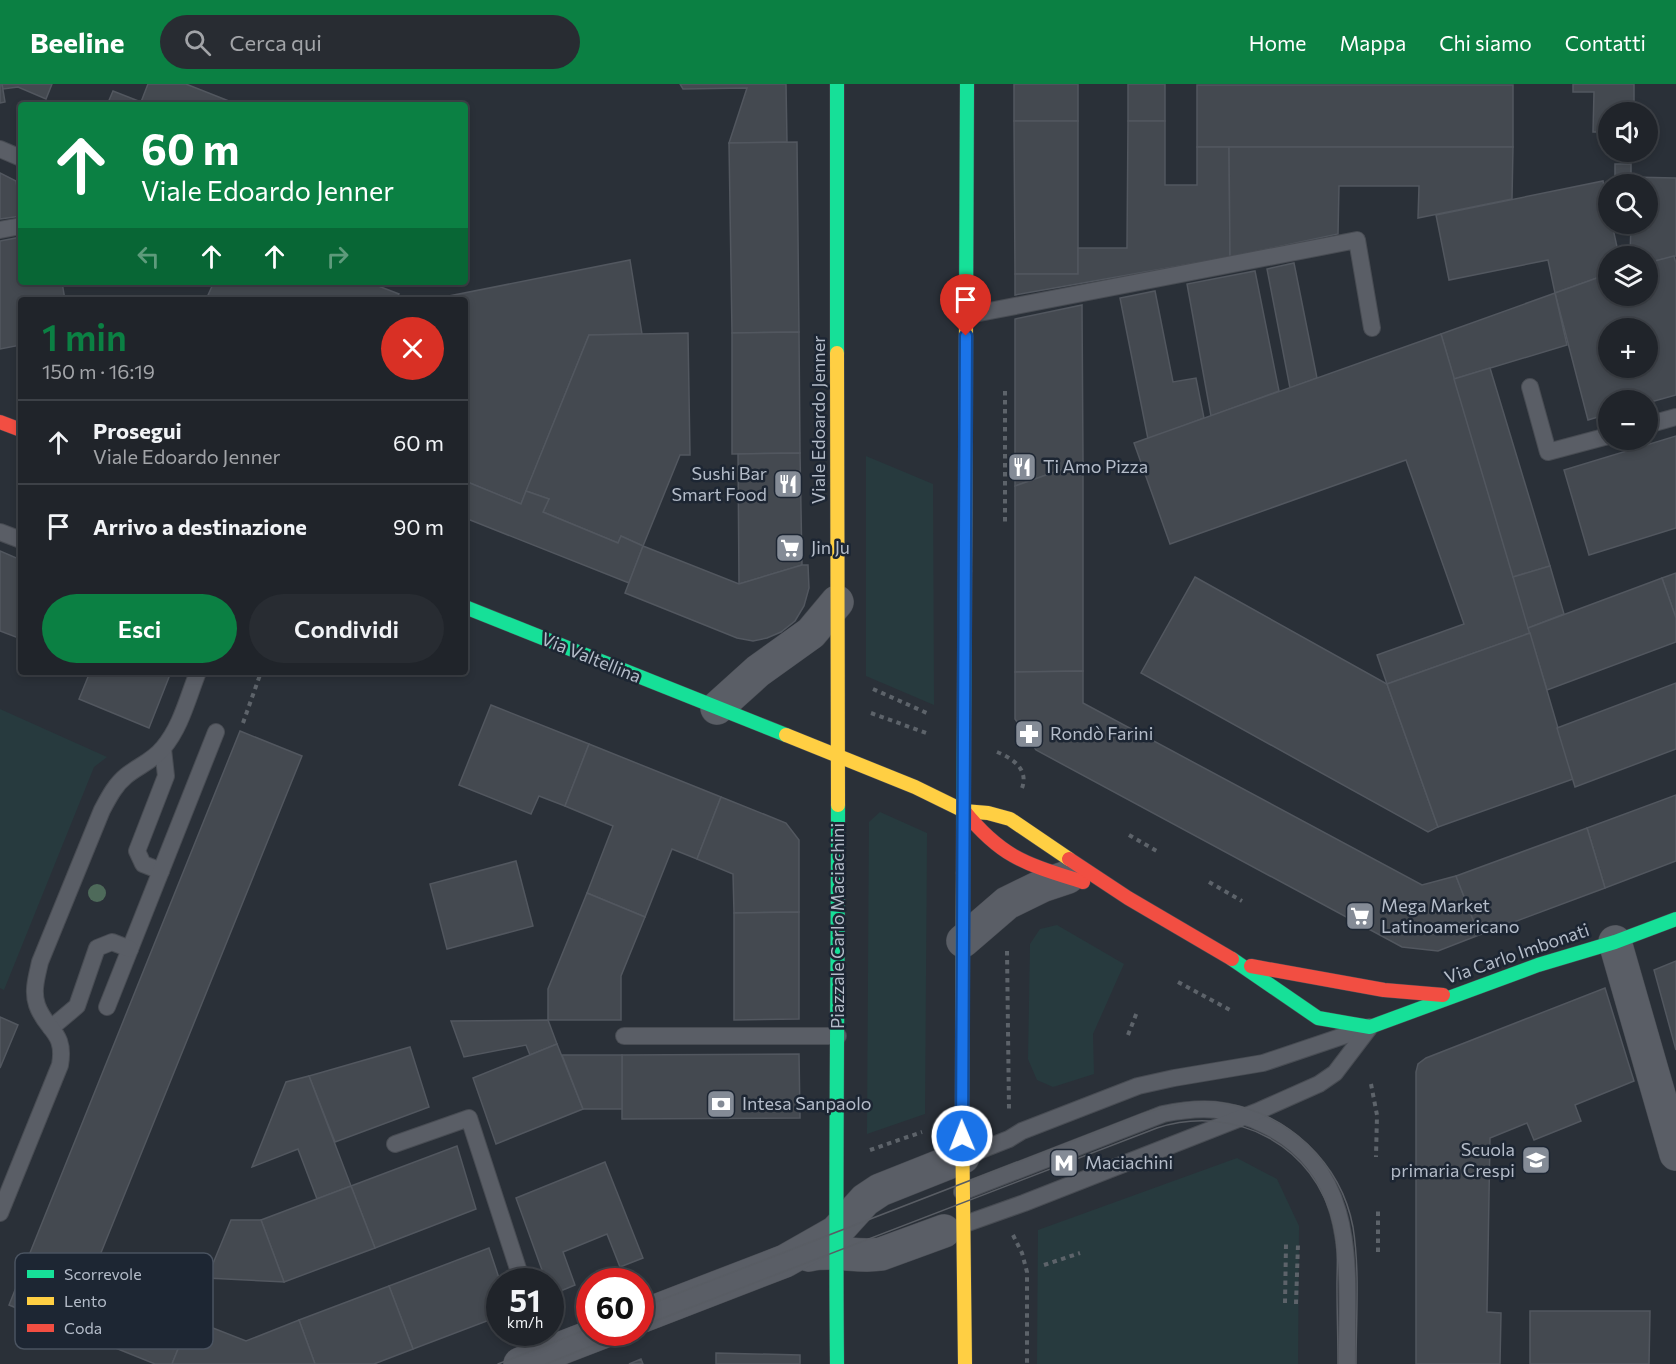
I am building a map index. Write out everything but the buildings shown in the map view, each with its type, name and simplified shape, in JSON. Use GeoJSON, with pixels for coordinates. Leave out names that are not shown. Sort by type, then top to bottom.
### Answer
{"type":"FeatureCollection","features":[{"type":"Feature","properties":{"kind":"main road","name":"Viale Edoardo Jenner"},"geometry":{"type":"LineString","coordinates":[[837,84],[838,757]]}},
{"type":"Feature","properties":{"kind":"main road"},"geometry":{"type":"LineString","coordinates":[[965,1364],[953,1228],[962,1191],[963,1157],[967,84]]}},
{"type":"Feature","properties":{"kind":"main road"},"geometry":{"type":"LineString","coordinates":[[0,422],[18,429]]}},
{"type":"Feature","properties":{"kind":"main road","name":"Via Valtellina"},"geometry":{"type":"LineString","coordinates":[[468,608],[838,757]]}},
{"type":"Feature","properties":{"kind":"main road"},"geometry":{"type":"LineString","coordinates":[[838,757],[915,787],[964,811],[988,813],[1010,819],[1128,898],[1238,963],[1318,1018],[1370,1026]]}},
{"type":"Feature","properties":{"kind":"main road","name":"Piazzale Carlo Maciachini"},"geometry":{"type":"LineString","coordinates":[[837,1364],[835,1164],[838,1036],[838,757]]}},
{"type":"Feature","properties":{"kind":"main road"},"geometry":{"type":"LineString","coordinates":[[964,811],[982,833],[1003,851],[1019,860],[1128,898]]}},
{"type":"Feature","properties":{"kind":"main road","name":"Via Carlo Imbonati"},"geometry":{"type":"LineString","coordinates":[[1370,1026],[1538,965],[1615,942],[1676,919]]}},
{"type":"Feature","properties":{"kind":"main road"},"geometry":{"type":"LineString","coordinates":[[1238,963],[1376,989],[1454,995]]}},
{"type":"Feature","properties":{"kind":"street"},"geometry":{"type":"LineString","coordinates":[[717,708],[758,671],[811,633],[837,602]]}},
{"type":"Feature","properties":{"kind":"street"},"geometry":{"type":"LineString","coordinates":[[963,941],[1007,903],[1044,885],[1068,877]]}},
{"type":"Feature","properties":{"kind":"street"},"geometry":{"type":"LineString","coordinates":[[1615,942],[1676,1154]]}},
{"type":"Feature","properties":{"kind":"street"},"geometry":{"type":"LineString","coordinates":[[654,1312],[836,1242],[866,1200],[880,1190],[963,1157]]}},
{"type":"Feature","properties":{"kind":"street"},"geometry":{"type":"LineString","coordinates":[[836,1242],[871,1255],[881,1254],[953,1228]]}},
{"type":"Feature","properties":{"kind":"street"},"geometry":{"type":"LineString","coordinates":[[520,1364],[547,1345],[576,1338]]}},
{"type":"Feature","properties":{"kind":"lane"},"geometry":{"type":"LineString","coordinates":[[0,149],[18,157]]}},
{"type":"Feature","properties":{"kind":"lane"},"geometry":{"type":"LineString","coordinates":[[0,230],[18,227]]}},
{"type":"Feature","properties":{"kind":"lane"},"geometry":{"type":"LineString","coordinates":[[966,314],[1357,240],[1372,328]]}},
{"type":"Feature","properties":{"kind":"lane"},"geometry":{"type":"LineString","coordinates":[[1530,387],[1548,452],[1598,438]]}},
{"type":"Feature","properties":{"kind":"lane"},"geometry":{"type":"LineString","coordinates":[[1658,422],[1676,417]]}},
{"type":"Feature","properties":{"kind":"lane"},"geometry":{"type":"LineString","coordinates":[[0,532],[18,539]]}},
{"type":"Feature","properties":{"kind":"lane"},"geometry":{"type":"LineString","coordinates":[[0,1213],[60,1065],[62,1054],[57,1035],[41,1014],[36,1003],[35,983],[40,962],[102,810],[115,786],[163,749],[175,732],[197,675]]}},
{"type":"Feature","properties":{"kind":"lane"},"geometry":{"type":"LineString","coordinates":[[107,1007],[216,732]]}},
{"type":"Feature","properties":{"kind":"lane"},"geometry":{"type":"LineString","coordinates":[[161,871],[142,864],[137,851],[166,776],[163,749]]}},
{"type":"Feature","properties":{"kind":"lane"},"geometry":{"type":"LineString","coordinates":[[51,1028],[77,1006],[97,948],[112,942],[130,949]]}},
{"type":"Feature","properties":{"kind":"lane"},"geometry":{"type":"LineString","coordinates":[[963,1157],[1009,1139],[1022,1131],[1138,1086],[1263,1063],[1370,1026]]}},
{"type":"Feature","properties":{"kind":"lane"},"geometry":{"type":"LineString","coordinates":[[953,1228],[1024,1203],[1319,1084],[1335,1073],[1370,1026]]}},
{"type":"Feature","properties":{"kind":"lane"},"geometry":{"type":"LineString","coordinates":[[624,1036],[838,1036]]}},
{"type":"Feature","properties":{"kind":"lane"},"geometry":{"type":"LineString","coordinates":[[962,1191],[1163,1114],[1188,1109],[1215,1108],[1245,1115],[1281,1132],[1292,1140],[1314,1162],[1331,1188],[1340,1214],[1345,1243],[1347,1364]]}},
{"type":"Feature","properties":{"kind":"lane"},"geometry":{"type":"LineString","coordinates":[[395,1144],[469,1118],[518,1268]]}},
{"type":"Feature","properties":{"kind":"path"},"geometry":{"type":"LineString","coordinates":[[1005,391],[1005,526]]}},
{"type":"Feature","properties":{"kind":"path"},"geometry":{"type":"LineString","coordinates":[[243,723],[260,675]]}},
{"type":"Feature","properties":{"kind":"path"},"geometry":{"type":"LineString","coordinates":[[866,685],[938,719]]}},
{"type":"Feature","properties":{"kind":"path"},"geometry":{"type":"LineString","coordinates":[[838,701],[964,747],[998,752],[1014,760],[1022,771],[1024,782]]}},
{"type":"Feature","properties":{"kind":"path"},"geometry":{"type":"LineString","coordinates":[[1129,835],[1160,854]]}},
{"type":"Feature","properties":{"kind":"path"},"geometry":{"type":"LineString","coordinates":[[1209,882],[1242,901]]}},
{"type":"Feature","properties":{"kind":"path"},"geometry":{"type":"LineString","coordinates":[[1007,943],[1009,1109]]}},
{"type":"Feature","properties":{"kind":"path"},"geometry":{"type":"LineString","coordinates":[[1178,982],[1230,1010]]}},
{"type":"Feature","properties":{"kind":"path"},"geometry":{"type":"LineString","coordinates":[[1128,1035],[1137,1012]]}},
{"type":"Feature","properties":{"kind":"path"},"geometry":{"type":"LineString","coordinates":[[1371,1084],[1377,1115],[1377,1156]]}},
{"type":"Feature","properties":{"kind":"path"},"geometry":{"type":"LineString","coordinates":[[869,1150],[927,1131]]}},
{"type":"Feature","properties":{"kind":"path"},"geometry":{"type":"LineString","coordinates":[[1378,1210],[1378,1252]]}},
{"type":"Feature","properties":{"kind":"path"},"geometry":{"type":"LineString","coordinates":[[1011,1231],[1022,1253],[1027,1272],[1027,1364]]}},
{"type":"Feature","properties":{"kind":"path"},"geometry":{"type":"LineString","coordinates":[[1285,1303],[1286,1244]]}},
{"type":"Feature","properties":{"kind":"path"},"geometry":{"type":"LineString","coordinates":[[1296,1304],[1298,1244]]}},
{"type":"Feature","properties":{"kind":"path"},"geometry":{"type":"LineString","coordinates":[[1044,1265],[1080,1253]]}},
{"type":"Feature","properties":{"kind":"green space"},"geometry":{"type":"Polygon","coordinates":[[[866,456],[933,484],[934,705],[866,676],[866,456]]]}},
{"type":"Feature","properties":{"kind":"green space"},"geometry":{"type":"Polygon","coordinates":[[[0,709],[107,757],[94,767],[4,990],[0,988],[0,709]]]}},
{"type":"Feature","properties":{"kind":"green space"},"geometry":{"type":"Polygon","coordinates":[[[880,812],[927,833],[925,1114],[867,1134],[869,822],[880,812]]]}},
{"type":"Feature","properties":{"kind":"green space"},"geometry":{"type":"Polygon","coordinates":[[[1057,925],[1124,964],[1093,1034],[1094,1074],[1053,1087],[1037,1080],[1028,1059],[1030,944],[1040,929],[1057,925]]]}},
{"type":"Feature","properties":{"kind":"green space"},"geometry":{"type":"Polygon","coordinates":[[[1237,1158],[1277,1179],[1299,1226],[1298,1364],[1037,1364],[1038,1230],[1237,1158]]]}},
{"type":"Feature","properties":{"kind":"tram line"},"geometry":{"type":"LineString","coordinates":[[654,1303],[1142,1114],[1182,1104],[1212,1102],[1246,1108],[1289,1129],[1307,1144],[1337,1182],[1347,1204],[1355,1244],[1356,1364]]}},
{"type":"Feature","properties":{"kind":"tram line"},"geometry":{"type":"LineString","coordinates":[[654,1322],[1157,1128],[1186,1122],[1215,1121],[1242,1127],[1268,1137],[1290,1153],[1310,1173],[1324,1198],[1337,1241],[1338,1364]]}},
{"type":"Feature","properties":{"kind":"tram line"},"geometry":{"type":"LineString","coordinates":[[498,1364],[576,1333]]}},
{"type":"Feature","properties":{"kind":"tram line"},"geometry":{"type":"LineString","coordinates":[[546,1364],[592,1346]]}},
{"type":"Feature","properties":{"kind":"traffic: fast"},"geometry":{"type":"LineString","coordinates":[[837,84],[837,353]]}},
{"type":"Feature","properties":{"kind":"traffic: fast"},"geometry":{"type":"LineString","coordinates":[[966,323],[967,84]]}},
{"type":"Feature","properties":{"kind":"traffic: fast"},"geometry":{"type":"LineString","coordinates":[[963,873],[965,571]]}},
{"type":"Feature","properties":{"kind":"traffic: fast"},"geometry":{"type":"LineString","coordinates":[[468,608],[786,735]]}},
{"type":"Feature","properties":{"kind":"traffic: fast"},"geometry":{"type":"LineString","coordinates":[[837,1364],[838,805]]}},
{"type":"Feature","properties":{"kind":"traffic: fast"},"geometry":{"type":"LineString","coordinates":[[1232,959],[1318,1018],[1370,1027],[1538,965],[1615,942],[1676,919]]}},
{"type":"Feature","properties":{"kind":"traffic: slow"},"geometry":{"type":"LineString","coordinates":[[965,571],[966,323]]}},
{"type":"Feature","properties":{"kind":"traffic: slow"},"geometry":{"type":"LineString","coordinates":[[837,353],[838,805]]}},
{"type":"Feature","properties":{"kind":"traffic: slow"},"geometry":{"type":"LineString","coordinates":[[786,735],[915,787],[964,811],[988,813],[1010,819],[1069,859]]}},
{"type":"Feature","properties":{"kind":"traffic: slow"},"geometry":{"type":"LineString","coordinates":[[963,873],[962,1115],[965,1364]]}},
{"type":"Feature","properties":{"kind":"traffic: jam"},"geometry":{"type":"LineString","coordinates":[[0,422],[18,429]]}},
{"type":"Feature","properties":{"kind":"traffic: jam"},"geometry":{"type":"LineString","coordinates":[[964,811],[991,840],[1017,858],[1083,882]]}},
{"type":"Feature","properties":{"kind":"traffic: jam"},"geometry":{"type":"LineString","coordinates":[[1069,859],[1128,898],[1232,959]]}},
{"type":"Feature","properties":{"kind":"traffic: jam"},"geometry":{"type":"LineString","coordinates":[[1251,966],[1384,990],[1443,995]]}},
{"type":"Feature","properties":{"kind":"place","name":"Ti Amo Pizza"},"geometry":{"type":"Point","coordinates":[1022,467]}},
{"type":"Feature","properties":{"kind":"place","name":"Sushi Bar Smart Food"},"geometry":{"type":"Point","coordinates":[788,484]}},
{"type":"Feature","properties":{"kind":"place","name":"Jin Ju"},"geometry":{"type":"Point","coordinates":[790,548]}},
{"type":"Feature","properties":{"kind":"place","name":"Rondò Farini"},"geometry":{"type":"Point","coordinates":[1029,734]}},
{"type":"Feature","properties":{"kind":"place","name":"Mega Market Latinoamericano"},"geometry":{"type":"Point","coordinates":[1360,916]}},
{"type":"Feature","properties":{"kind":"place","name":"Intesa Sanpaolo"},"geometry":{"type":"Point","coordinates":[721,1104]}},
{"type":"Feature","properties":{"kind":"place","name":"Scuola primaria Crespi"},"geometry":{"type":"Point","coordinates":[1536,1160]}},
{"type":"Feature","properties":{"kind":"place","name":"Maciachini"},"geometry":{"type":"Point","coordinates":[1064,1163]}},
{"type":"Feature","properties":{"kind":"route"},"geometry":{"type":"LineString","coordinates":[[962,1136],[966,336]]}}]}
